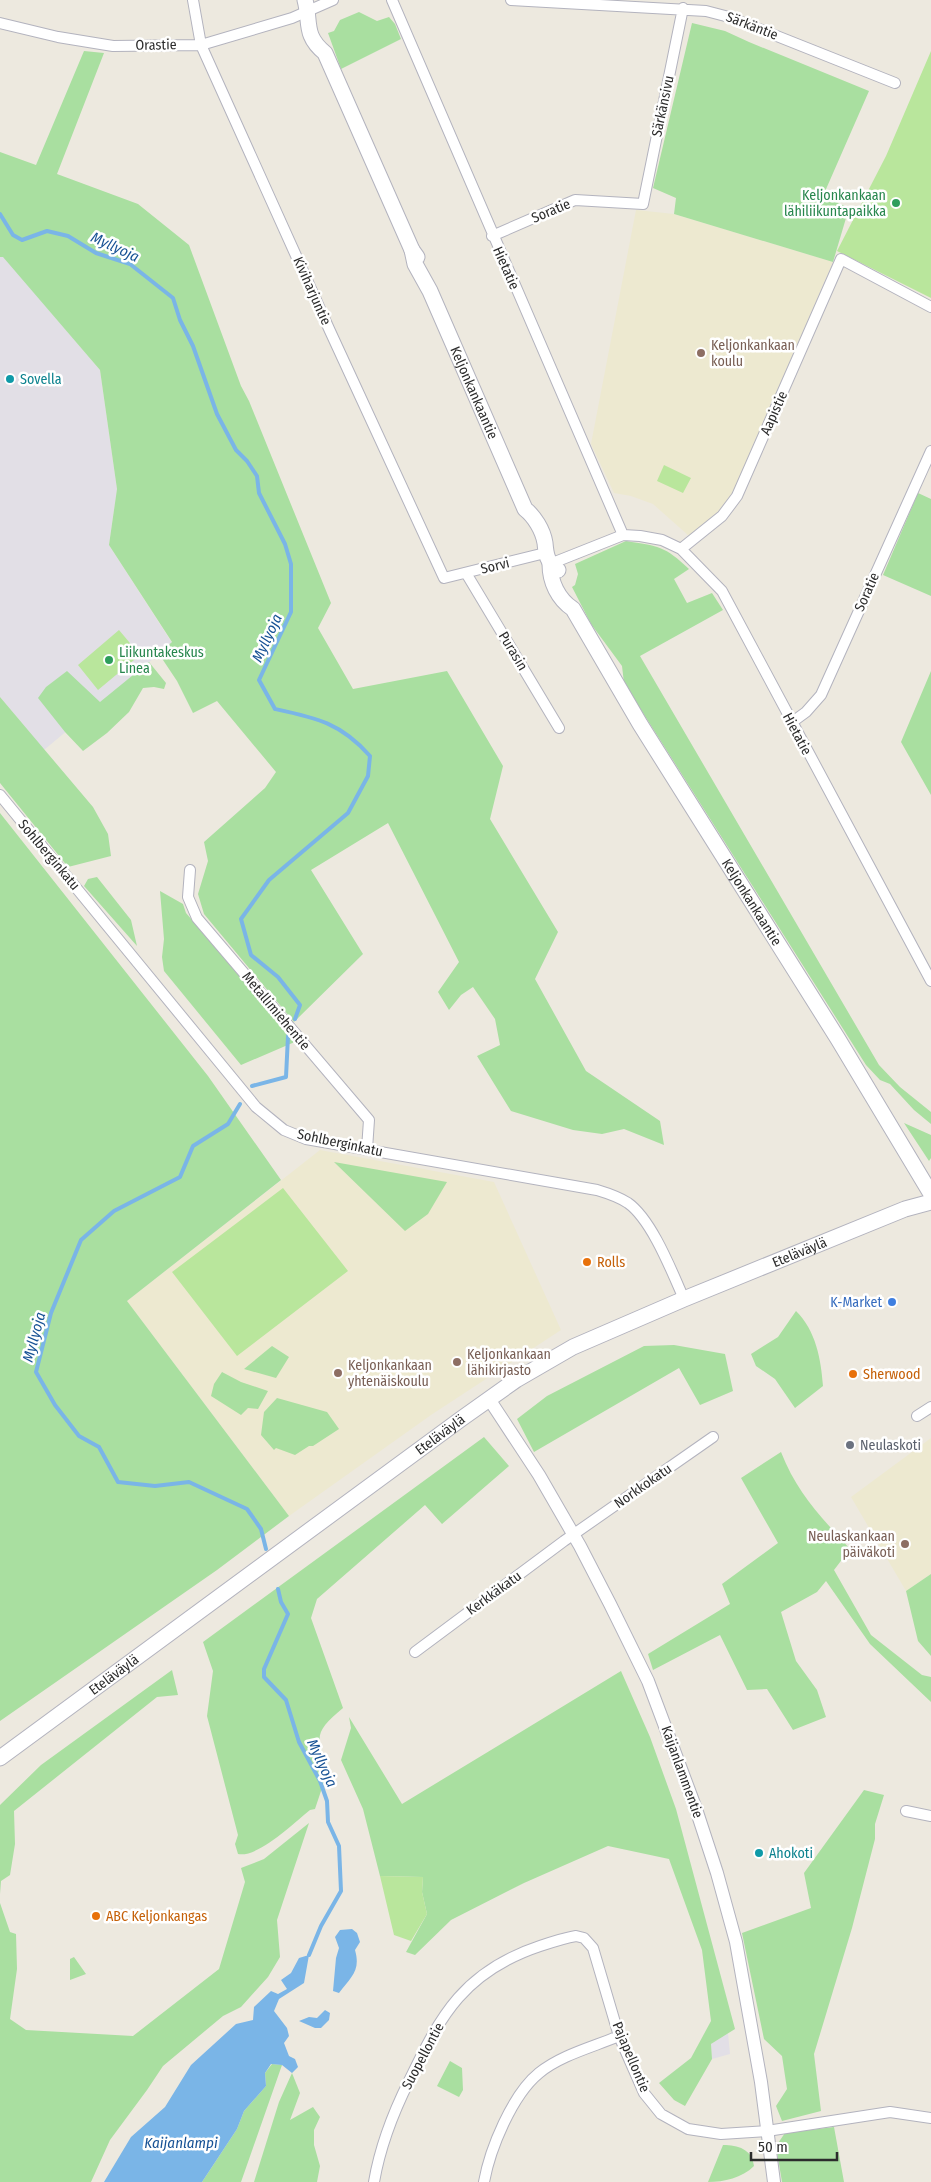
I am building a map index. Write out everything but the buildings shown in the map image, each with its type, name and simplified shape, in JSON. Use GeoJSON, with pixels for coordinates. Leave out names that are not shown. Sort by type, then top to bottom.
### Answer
{"type":"FeatureCollection","features":[{"type":"Feature","properties":{"kind":"main road","name":"Keljonkankaantie"},"geometry":{"type":"LineString","coordinates":[[306,5],[316,18],[325,41],[325,53],[412,250],[420,262],[424,278],[524,509],[524,520],[535,546],[559,572],[572,598],[573,609],[640,724],[838,1039],[931,1194]]}},
{"type":"Feature","properties":{"kind":"main road","name":"Eteläväylä"},"geometry":{"type":"LineString","coordinates":[[0,1758],[489,1399],[573,1347],[684,1299],[905,1210],[931,1202]]}},
{"type":"Feature","properties":{"kind":"street","name":"Kiviharjuntie"},"geometry":{"type":"LineString","coordinates":[[192,0],[201,45],[444,578]]}},
{"type":"Feature","properties":{"kind":"street"},"geometry":{"type":"LineString","coordinates":[[306,5],[333,0]]}},
{"type":"Feature","properties":{"kind":"street","name":"Hietatie"},"geometry":{"type":"LineString","coordinates":[[392,0],[492,236],[623,535]]}},
{"type":"Feature","properties":{"kind":"street","name":"Särkäntie"},"geometry":{"type":"LineString","coordinates":[[511,0],[683,8],[706,11],[729,17],[895,83]]}},
{"type":"Feature","properties":{"kind":"street","name":"Orastie"},"geometry":{"type":"LineString","coordinates":[[0,23],[58,38],[113,46],[201,45],[292,18],[306,5]]}},
{"type":"Feature","properties":{"kind":"street","name":"Särkänsivu"},"geometry":{"type":"LineString","coordinates":[[643,204],[683,8]]}},
{"type":"Feature","properties":{"kind":"street","name":"Soratie"},"geometry":{"type":"LineString","coordinates":[[492,236],[575,200],[643,204]]}},
{"type":"Feature","properties":{"kind":"street","name":"Aapistie"},"geometry":{"type":"LineString","coordinates":[[681,549],[722,516],[737,496],[841,259],[931,307]]}},
{"type":"Feature","properties":{"kind":"street","name":"Soratie"},"geometry":{"type":"LineString","coordinates":[[791,724],[806,712],[821,695],[931,451]]}},
{"type":"Feature","properties":{"kind":"street","name":"Hietatie"},"geometry":{"type":"LineString","coordinates":[[547,558],[623,535],[662,540],[681,549],[722,591],[791,724],[931,981]]}},
{"type":"Feature","properties":{"kind":"street","name":"Sorvi"},"geometry":{"type":"LineString","coordinates":[[444,578],[547,558]]}},
{"type":"Feature","properties":{"kind":"street","name":"Purasin"},"geometry":{"type":"LineString","coordinates":[[466,573],[559,728]]}},
{"type":"Feature","properties":{"kind":"street","name":"Sohlberginkatu"},"geometry":{"type":"LineString","coordinates":[[0,795],[256,1107],[284,1130],[306,1139],[597,1190],[616,1196],[629,1204],[642,1216],[671,1269],[684,1299]]}},
{"type":"Feature","properties":{"kind":"street","name":"Metallimiehentie"},"geometry":{"type":"LineString","coordinates":[[190,870],[188,897],[198,919],[369,1120],[367,1149]]}},
{"type":"Feature","properties":{"kind":"street","name":"Kaijanlammentie"},"geometry":{"type":"LineString","coordinates":[[489,1399],[539,1475],[574,1534],[610,1604],[648,1681],[696,1809],[736,1942],[768,2130],[774,2182]]}},
{"type":"Feature","properties":{"kind":"street"},"geometry":{"type":"LineString","coordinates":[[917,1416],[931,1407]]}},
{"type":"Feature","properties":{"kind":"street","name":"Norkkokatu"},"geometry":{"type":"LineString","coordinates":[[574,1534],[713,1437]]}},
{"type":"Feature","properties":{"kind":"street","name":"Kerkkäkatu"},"geometry":{"type":"LineString","coordinates":[[414,1652],[574,1534]]}},
{"type":"Feature","properties":{"kind":"street"},"geometry":{"type":"LineString","coordinates":[[906,1811],[931,1816]]}},
{"type":"Feature","properties":{"kind":"street","name":"Suopellontie"},"geometry":{"type":"LineString","coordinates":[[374,2182],[377,2165],[394,2113],[431,2035],[463,1992],[488,1970],[521,1953],[576,1936],[584,1938],[593,1948]]}},
{"type":"Feature","properties":{"kind":"street","name":"Pajapellontie"},"geometry":{"type":"LineString","coordinates":[[593,1948],[619,2036],[644,2093],[661,2114],[688,2129],[721,2134],[768,2130],[890,2112],[931,2118]]}},
{"type":"Feature","properties":{"kind":"street"},"geometry":{"type":"LineString","coordinates":[[484,2182],[486,2168],[502,2129],[520,2093],[532,2080],[556,2062],[619,2036]]}},
{"type":"Feature","properties":{"kind":"shaded area","name":"Keljonkankaan koulu"},"geometry":{"type":"Polygon","coordinates":[[[636,210],[674,214],[833,262],[733,493],[717,513],[689,536],[653,504],[631,496],[614,493],[591,444],[636,210]]]}},
{"type":"Feature","properties":{"kind":"shaded area"},"geometry":{"type":"Polygon","coordinates":[[[3,256],[100,370],[117,489],[109,545],[172,643],[44,750],[0,697],[0,257],[3,256]]]}},
{"type":"Feature","properties":{"kind":"shaded area","name":"Keljonkankaan yhtenäiskoulu"},"geometry":{"type":"Polygon","coordinates":[[[320,1150],[494,1182],[561,1330],[431,1415],[289,1516],[127,1301],[320,1150]]]}},
{"type":"Feature","properties":{"kind":"shaded area","name":"Neulaskankaan päiväkoti"},"geometry":{"type":"Polygon","coordinates":[[[931,1438],[931,1574],[906,1591],[851,1497],[931,1438]]]}},
{"type":"Feature","properties":{"kind":"shaded area"},"geometry":{"type":"Polygon","coordinates":[[[728,2033],[730,2054],[712,2059],[711,2044],[728,2033]]]}},
{"type":"Feature","properties":{"kind":"green space"},"geometry":{"type":"Polygon","coordinates":[[[359,12],[377,21],[389,17],[395,24],[401,39],[341,69],[328,33],[334,31],[340,20],[359,12]]]}},
{"type":"Feature","properties":{"kind":"green space"},"geometry":{"type":"Polygon","coordinates":[[[692,23],[725,31],[869,91],[823,196],[849,208],[833,262],[674,214],[676,198],[653,188],[692,23]]]}},
{"type":"Feature","properties":{"kind":"green space"},"geometry":{"type":"Polygon","coordinates":[[[84,51],[104,53],[57,174],[138,204],[189,245],[241,386],[249,401],[331,603],[318,628],[353,689],[447,671],[503,766],[490,819],[558,932],[535,979],[586,1071],[660,1121],[664,1145],[624,1129],[602,1134],[573,1130],[511,1111],[477,1056],[500,1045],[495,1019],[473,987],[461,995],[449,1010],[438,992],[459,962],[388,823],[311,870],[363,954],[294,1022],[204,914],[198,894],[208,861],[204,842],[265,788],[276,772],[217,701],[193,713],[177,681],[159,654],[172,642],[109,545],[117,489],[100,370],[3,257],[0,257],[0,152],[36,165],[84,51]]]}},
{"type":"Feature","properties":{"kind":"green space","name":"Keljonkankaan lähiliikuntapaikka"},"geometry":{"type":"Polygon","coordinates":[[[931,51],[931,298],[837,251],[886,156],[931,51]]]}},
{"type":"Feature","properties":{"kind":"green space"},"geometry":{"type":"Polygon","coordinates":[[[664,465],[691,478],[683,493],[657,481],[664,465]]]}},
{"type":"Feature","properties":{"kind":"green space"},"geometry":{"type":"Polygon","coordinates":[[[918,493],[931,499],[931,596],[883,575],[918,493]]]}},
{"type":"Feature","properties":{"kind":"green space"},"geometry":{"type":"Polygon","coordinates":[[[626,541],[654,546],[667,551],[689,569],[674,579],[687,603],[712,593],[723,610],[640,656],[879,1065],[900,1087],[931,1112],[931,1124],[914,1110],[890,1084],[880,1080],[866,1065],[624,683],[622,666],[591,624],[572,587],[575,585],[578,574],[575,564],[626,541]]]}},
{"type":"Feature","properties":{"kind":"green space","name":"Liikuntakeskus Linea"},"geometry":{"type":"Polygon","coordinates":[[[119,630],[140,655],[98,690],[78,665],[119,630]]]}},
{"type":"Feature","properties":{"kind":"green space"},"geometry":{"type":"Polygon","coordinates":[[[149,662],[166,683],[164,689],[154,687],[143,688],[129,712],[107,733],[83,751],[38,698],[46,687],[67,671],[100,702],[149,662]]]}},
{"type":"Feature","properties":{"kind":"green space"},"geometry":{"type":"Polygon","coordinates":[[[931,671],[931,795],[901,742],[931,671]]]}},
{"type":"Feature","properties":{"kind":"green space"},"geometry":{"type":"Polygon","coordinates":[[[0,697],[93,807],[108,834],[111,856],[68,867],[0,783],[0,697]]]}},
{"type":"Feature","properties":{"kind":"green space"},"geometry":{"type":"Polygon","coordinates":[[[0,813],[208,1076],[281,1180],[127,1301],[289,1516],[217,1570],[0,1721],[0,813]]]}},
{"type":"Feature","properties":{"kind":"green space"},"geometry":{"type":"Polygon","coordinates":[[[97,877],[131,920],[137,946],[84,886],[88,879],[97,877]]]}},
{"type":"Feature","properties":{"kind":"green space"},"geometry":{"type":"Polygon","coordinates":[[[160,891],[183,904],[186,913],[297,1041],[241,1065],[164,971],[162,957],[164,939],[160,891]]]}},
{"type":"Feature","properties":{"kind":"green space"},"geometry":{"type":"Polygon","coordinates":[[[904,1123],[931,1135],[931,1158],[929,1161],[904,1123]]]}},
{"type":"Feature","properties":{"kind":"green space"},"geometry":{"type":"Polygon","coordinates":[[[334,1162],[447,1182],[428,1214],[405,1231],[334,1162]]]}},
{"type":"Feature","properties":{"kind":"green space"},"geometry":{"type":"Polygon","coordinates":[[[283,1188],[348,1271],[237,1356],[172,1272],[283,1188]]]}},
{"type":"Feature","properties":{"kind":"green space"},"geometry":{"type":"Polygon","coordinates":[[[796,1311],[813,1336],[821,1366],[823,1386],[795,1408],[775,1379],[756,1366],[751,1354],[778,1337],[796,1311]]]}},
{"type":"Feature","properties":{"kind":"green space"},"geometry":{"type":"Polygon","coordinates":[[[674,1345],[725,1354],[733,1391],[700,1405],[679,1368],[534,1452],[517,1419],[547,1396],[644,1346],[674,1345]]]}},
{"type":"Feature","properties":{"kind":"green space"},"geometry":{"type":"Polygon","coordinates":[[[272,1346],[289,1357],[276,1378],[244,1369],[272,1346]]]}},
{"type":"Feature","properties":{"kind":"green space"},"geometry":{"type":"Polygon","coordinates":[[[222,1372],[241,1382],[268,1391],[258,1409],[248,1408],[241,1415],[211,1396],[214,1384],[222,1372]]]}},
{"type":"Feature","properties":{"kind":"green space"},"geometry":{"type":"Polygon","coordinates":[[[277,1398],[327,1412],[339,1429],[295,1455],[276,1448],[274,1450],[261,1435],[264,1412],[277,1398]]]}},
{"type":"Feature","properties":{"kind":"green space"},"geometry":{"type":"Polygon","coordinates":[[[484,1437],[509,1466],[442,1524],[425,1505],[317,1599],[311,1618],[343,1708],[328,1722],[320,1734],[321,1748],[329,1767],[315,1809],[310,1810],[276,1838],[255,1851],[238,1854],[235,1844],[238,1835],[207,1716],[213,1671],[203,1642],[484,1437]]]}},
{"type":"Feature","properties":{"kind":"green space"},"geometry":{"type":"Polygon","coordinates":[[[781,1452],[787,1467],[802,1492],[850,1549],[834,1570],[871,1635],[922,1675],[931,1677],[931,1702],[870,1644],[826,1581],[817,1592],[781,1612],[796,1661],[817,1690],[826,1717],[793,1730],[767,1689],[747,1690],[720,1635],[653,1670],[648,1654],[730,1604],[722,1584],[778,1543],[741,1478],[781,1452]]]}},
{"type":"Feature","properties":{"kind":"green space"},"geometry":{"type":"Polygon","coordinates":[[[931,1574],[931,1656],[918,1641],[906,1591],[931,1574]]]}},
{"type":"Feature","properties":{"kind":"green space"},"geometry":{"type":"Polygon","coordinates":[[[172,1670],[178,1695],[157,1697],[14,1811],[15,1844],[10,1875],[1,1881],[0,1894],[0,1805],[41,1765],[172,1670]]]}},
{"type":"Feature","properties":{"kind":"green space"},"geometry":{"type":"Polygon","coordinates":[[[621,1671],[650,1737],[676,1809],[735,2029],[711,2044],[712,2059],[685,2106],[674,2100],[659,2083],[691,2058],[711,2021],[702,1950],[669,1859],[608,1846],[524,1883],[451,1920],[415,1955],[406,1952],[427,1914],[422,1892],[423,1877],[380,1876],[363,1809],[341,1760],[351,1728],[349,1717],[402,1804],[621,1671]]]}},
{"type":"Feature","properties":{"kind":"green space"},"geometry":{"type":"Polygon","coordinates":[[[864,1790],[884,1795],[875,1824],[875,1839],[852,1928],[814,2054],[821,2111],[782,2121],[776,2106],[787,2089],[782,2056],[764,2039],[742,1933],[811,1908],[804,1873],[864,1790]]]}},
{"type":"Feature","properties":{"kind":"green space"},"geometry":{"type":"Polygon","coordinates":[[[309,1823],[277,1920],[280,1957],[268,1977],[241,2007],[223,2016],[163,2066],[110,2140],[91,2182],[0,2182],[0,1903],[10,1932],[16,1934],[17,1969],[10,2019],[26,2030],[133,2036],[219,1969],[245,1882],[241,1868],[264,1859],[309,1823]]]}},
{"type":"Feature","properties":{"kind":"green space"},"geometry":{"type":"Polygon","coordinates":[[[380,1876],[423,1877],[422,1892],[427,1914],[411,1941],[394,1935],[380,1876]]]}},
{"type":"Feature","properties":{"kind":"green space"},"geometry":{"type":"Polygon","coordinates":[[[74,1957],[86,1974],[70,1980],[70,1959],[74,1957]]]}},
{"type":"Feature","properties":{"kind":"green space"},"geometry":{"type":"Polygon","coordinates":[[[450,2061],[462,2068],[463,2090],[459,2097],[437,2086],[450,2061]]]}},
{"type":"Feature","properties":{"kind":"green space"},"geometry":{"type":"Polygon","coordinates":[[[272,2064],[282,2065],[241,2182],[202,2182],[237,2129],[244,2111],[266,2086],[265,2073],[272,2064]]]}},
{"type":"Feature","properties":{"kind":"green space"},"geometry":{"type":"Polygon","coordinates":[[[292,2073],[300,2093],[290,2120],[313,2107],[320,2117],[314,2130],[314,2145],[320,2166],[317,2182],[254,2182],[279,2102],[292,2073]]]}},
{"type":"Feature","properties":{"kind":"green space"},"geometry":{"type":"Polygon","coordinates":[[[834,2127],[844,2182],[782,2182],[776,2146],[785,2133],[834,2127]]]}},
{"type":"Feature","properties":{"kind":"green space"},"geometry":{"type":"Polygon","coordinates":[[[723,2145],[743,2149],[753,2160],[754,2166],[744,2174],[720,2181],[708,2182],[723,2145]]]}},
{"type":"Feature","properties":{"kind":"water"},"geometry":{"type":"Polygon","coordinates":[[[352,1929],[357,1933],[360,1942],[355,1950],[357,1957],[356,1969],[339,1993],[333,1991],[336,1958],[339,1948],[335,1937],[340,1930],[352,1929]]]}},
{"type":"Feature","properties":{"kind":"water","name":"Kaijanlampi"},"geometry":{"type":"Polygon","coordinates":[[[309,1955],[304,1983],[279,1999],[274,2011],[287,2028],[289,2036],[284,2043],[289,2056],[295,2059],[298,2067],[292,2073],[282,2065],[271,2064],[265,2073],[266,2086],[244,2111],[237,2129],[202,2182],[104,2182],[131,2137],[165,2107],[191,2065],[236,2024],[253,2020],[254,2007],[271,1991],[278,1994],[287,1989],[281,1980],[291,1973],[299,1958],[309,1955]]]}},
{"type":"Feature","properties":{"kind":"water"},"geometry":{"type":"Polygon","coordinates":[[[325,2010],[330,2013],[329,2020],[321,2028],[315,2028],[299,2021],[309,2017],[317,2018],[325,2010]]]}},
{"type":"Feature","properties":{"kind":"waterway","name":"Myllyoja"},"geometry":{"type":"LineString","coordinates":[[0,214],[13,235],[22,240],[47,231],[68,236],[96,253],[130,264],[173,298],[180,320],[193,346],[217,414],[236,450],[247,461],[257,476],[259,493],[285,544],[291,564],[291,612],[259,680],[275,709],[316,719],[338,729],[349,736],[370,756],[368,776],[348,813],[269,880],[241,919],[251,955],[278,977],[300,1005],[295,1019]]}},
{"type":"Feature","properties":{"kind":"waterway","name":"Myllyoja"},"geometry":{"type":"LineString","coordinates":[[252,1086],[286,1077],[288,1036]]}},
{"type":"Feature","properties":{"kind":"waterway","name":"Myllyoja"},"geometry":{"type":"LineString","coordinates":[[240,1104],[228,1124],[193,1146],[180,1177],[114,1211],[81,1240],[51,1313],[36,1372],[55,1405],[79,1436],[99,1447],[118,1482],[155,1486],[189,1482],[247,1509],[261,1529],[266,1549]]}},
{"type":"Feature","properties":{"kind":"waterway","name":"Myllyoja"},"geometry":{"type":"LineString","coordinates":[[278,1589],[281,1602],[288,1614],[264,1669],[264,1677],[286,1700],[299,1742],[320,1781],[327,1801],[328,1822],[339,1846],[341,1891],[321,1926],[309,1955]]}},
{"type":"Feature","properties":{"kind":"place","name":"Keljonkankaan lähiliikuntapaikka"},"geometry":{"type":"Point","coordinates":[896,203]}},
{"type":"Feature","properties":{"kind":"place","name":"Keljonkankaan koulu"},"geometry":{"type":"Point","coordinates":[701,353]}},
{"type":"Feature","properties":{"kind":"place","name":"Sovella"},"geometry":{"type":"Point","coordinates":[10,379]}},
{"type":"Feature","properties":{"kind":"place","name":"Liikuntakeskus Linea"},"geometry":{"type":"Point","coordinates":[109,660]}},
{"type":"Feature","properties":{"kind":"place","name":"Rolls"},"geometry":{"type":"Point","coordinates":[587,1262]}},
{"type":"Feature","properties":{"kind":"place","name":"K-Market"},"geometry":{"type":"Point","coordinates":[892,1302]}},
{"type":"Feature","properties":{"kind":"place","name":"Keljonkankaan lähikirjasto"},"geometry":{"type":"Point","coordinates":[457,1362]}},
{"type":"Feature","properties":{"kind":"place","name":"Keljonkankaan yhtenäiskoulu"},"geometry":{"type":"Point","coordinates":[338,1373]}},
{"type":"Feature","properties":{"kind":"place","name":"Sherwood"},"geometry":{"type":"Point","coordinates":[853,1374]}},
{"type":"Feature","properties":{"kind":"place","name":"Neulaskoti"},"geometry":{"type":"Point","coordinates":[850,1445]}},
{"type":"Feature","properties":{"kind":"place","name":"Neulaskankaan päiväkoti"},"geometry":{"type":"Point","coordinates":[905,1544]}},
{"type":"Feature","properties":{"kind":"place","name":"Ahokoti"},"geometry":{"type":"Point","coordinates":[759,1853]}},
{"type":"Feature","properties":{"kind":"place","name":"ABC Keljonkangas"},"geometry":{"type":"Point","coordinates":[96,1916]}}]}
